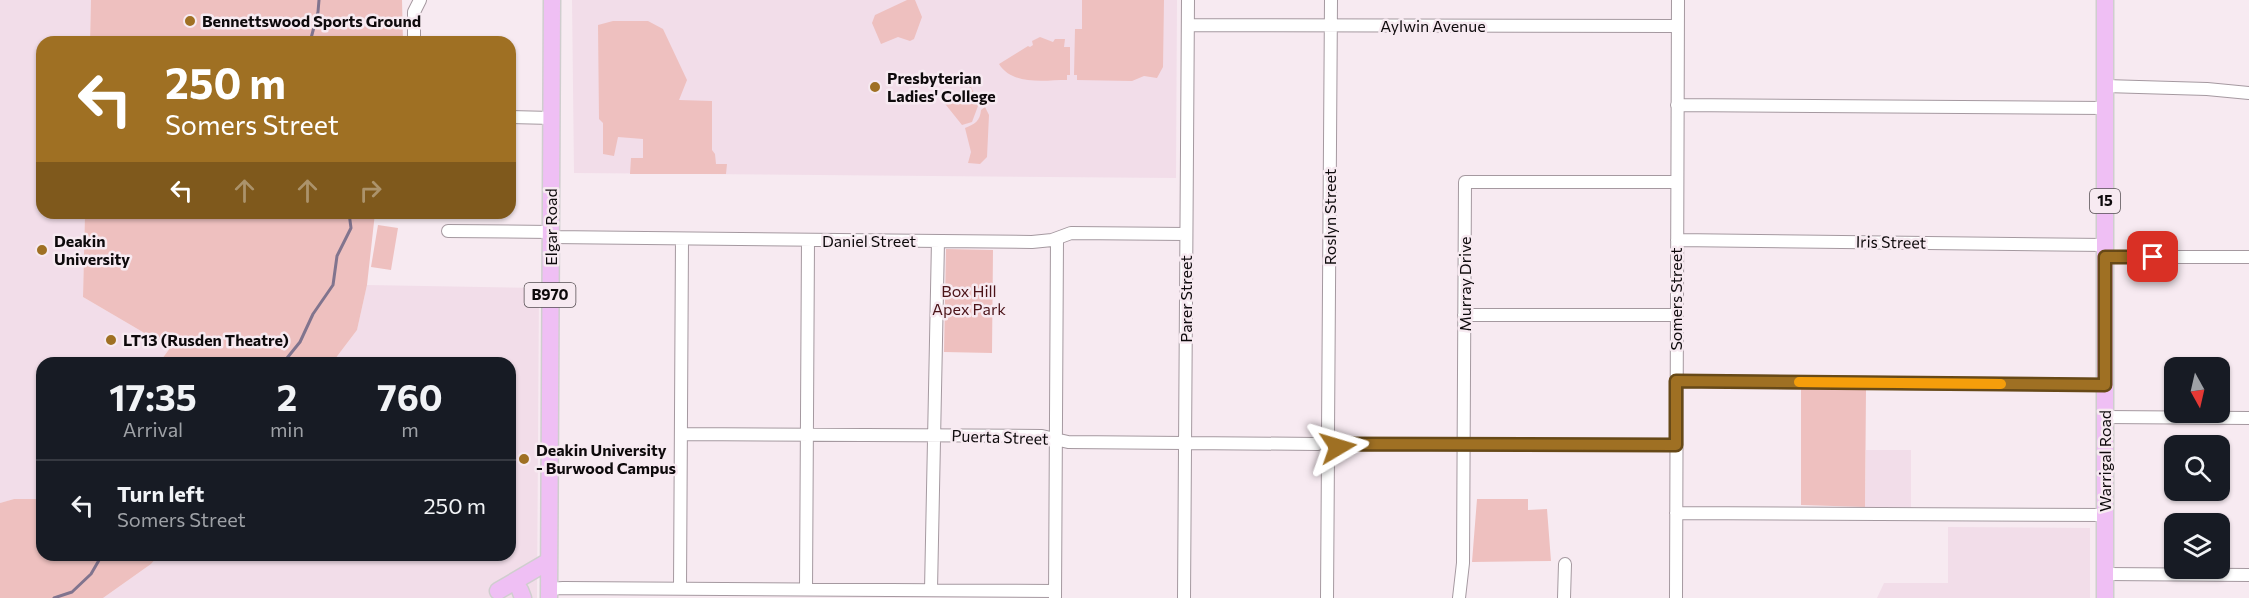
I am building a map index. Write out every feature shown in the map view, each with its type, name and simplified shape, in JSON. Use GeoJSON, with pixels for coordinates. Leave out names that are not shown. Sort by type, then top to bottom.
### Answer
{"type":"FeatureCollection","features":[{"type":"Feature","properties":{"kind":"main road","name":"Elgar Road"},"geometry":{"type":"LineString","coordinates":[[548,594],[552,0]]}},
{"type":"Feature","properties":{"kind":"main road","name":"Warrigal Road"},"geometry":{"type":"LineString","coordinates":[[2105,0],[2105,598]]}},
{"type":"Feature","properties":{"kind":"main road"},"geometry":{"type":"LineString","coordinates":[[498,591],[549,561]]}},
{"type":"Feature","properties":{"kind":"street"},"geometry":{"type":"LineString","coordinates":[[414,36],[414,12],[420,0]]}},
{"type":"Feature","properties":{"kind":"street","name":"Parer Street"},"geometry":{"type":"LineString","coordinates":[[1184,598],[1188,0]]}},
{"type":"Feature","properties":{"kind":"street","name":"Roslyn Street"},"geometry":{"type":"LineString","coordinates":[[1328,433],[1331,0]]}},
{"type":"Feature","properties":{"kind":"street","name":"Somers Street"},"geometry":{"type":"LineString","coordinates":[[1676,598],[1678,0]]}},
{"type":"Feature","properties":{"kind":"street","name":"Aylwin Avenue"},"geometry":{"type":"LineString","coordinates":[[1188,24],[1677,26]]}},
{"type":"Feature","properties":{"kind":"street"},"geometry":{"type":"LineString","coordinates":[[2105,86],[2207,89],[2249,93]]}},
{"type":"Feature","properties":{"kind":"street"},"geometry":{"type":"LineString","coordinates":[[1677,105],[2105,108]]}},
{"type":"Feature","properties":{"kind":"street"},"geometry":{"type":"LineString","coordinates":[[516,117],[552,118]]}},
{"type":"Feature","properties":{"kind":"street","name":"Murray Drive"},"geometry":{"type":"LineString","coordinates":[[1459,598],[1463,563],[1465,182],[1677,182]]}},
{"type":"Feature","properties":{"kind":"street","name":"Daniel Street"},"geometry":{"type":"LineString","coordinates":[[448,231],[682,239],[1032,242],[1058,239],[1071,233],[1186,234]]}},
{"type":"Feature","properties":{"kind":"street"},"geometry":{"type":"LineString","coordinates":[[680,588],[682,239]]}},
{"type":"Feature","properties":{"kind":"street"},"geometry":{"type":"LineString","coordinates":[[548,594],[563,588],[680,588],[769,593],[806,589],[1055,594],[1058,239]]}},
{"type":"Feature","properties":{"kind":"street","name":"Iris Street"},"geometry":{"type":"LineString","coordinates":[[1677,240],[2249,257]]}},
{"type":"Feature","properties":{"kind":"street"},"geometry":{"type":"LineString","coordinates":[[806,589],[808,241]]}},
{"type":"Feature","properties":{"kind":"street"},"geometry":{"type":"LineString","coordinates":[[931,590],[938,241]]}},
{"type":"Feature","properties":{"kind":"street"},"geometry":{"type":"LineString","coordinates":[[1464,315],[1676,315]]}},
{"type":"Feature","properties":{"kind":"street"},"geometry":{"type":"LineString","coordinates":[[1676,381],[2105,385]]}},
{"type":"Feature","properties":{"kind":"street"},"geometry":{"type":"LineString","coordinates":[[2104,417],[2249,418]]}},
{"type":"Feature","properties":{"kind":"street"},"geometry":{"type":"LineString","coordinates":[[1328,433],[1336,438],[1338,444],[1334,452],[1328,454],[1320,450],[1318,444],[1322,435],[1328,433]]}},
{"type":"Feature","properties":{"kind":"street","name":"Puerta Street"},"geometry":{"type":"LineString","coordinates":[[681,434],[1042,436],[1068,442],[1318,444]]}},
{"type":"Feature","properties":{"kind":"street"},"geometry":{"type":"LineString","coordinates":[[1338,444],[1676,445]]}},
{"type":"Feature","properties":{"kind":"street"},"geometry":{"type":"LineString","coordinates":[[1328,454],[1328,598]]}},
{"type":"Feature","properties":{"kind":"street"},"geometry":{"type":"LineString","coordinates":[[1676,513],[2105,515]]}},
{"type":"Feature","properties":{"kind":"street"},"geometry":{"type":"LineString","coordinates":[[1564,598],[1565,564]]}},
{"type":"Feature","properties":{"kind":"street"},"geometry":{"type":"LineString","coordinates":[[2105,574],[2249,575]]}},
{"type":"Feature","properties":{"kind":"shaded area","name":"Deakin University"},"geometry":{"type":"Polygon","coordinates":[[[0,0],[91,0],[90,36],[36,36],[36,219],[85,219],[83,297],[170,348],[163,357],[36,357],[36,499],[14,499],[0,503],[0,0]]]}},
{"type":"Feature","properties":{"kind":"shaded area","name":"Presbyterian Ladies' College"},"geometry":{"type":"Polygon","coordinates":[[[572,0],[1177,0],[1176,178],[574,173],[572,0]]]}},
{"type":"Feature","properties":{"kind":"shaded area","name":"Deakin University - Burwood Campus"},"geometry":{"type":"Polygon","coordinates":[[[367,285],[539,288],[537,598],[103,598],[154,561],[516,561],[516,357],[337,357],[357,330],[367,285]]]}},
{"type":"Feature","properties":{"kind":"shaded area"},"geometry":{"type":"Polygon","coordinates":[[[1866,450],[1911,450],[1911,507],[1865,507],[1866,450]]]}},
{"type":"Feature","properties":{"kind":"shaded area"},"geometry":{"type":"Polygon","coordinates":[[[1948,527],[2090,528],[2090,598],[1877,598],[1884,583],[1948,583],[1948,527]]]}},
{"type":"Feature","properties":{"kind":"green space"},"geometry":{"type":"Polygon","coordinates":[[[91,0],[402,0],[403,36],[90,36],[91,0]]]}},
{"type":"Feature","properties":{"kind":"green space"},"geometry":{"type":"Polygon","coordinates":[[[907,0],[915,0],[922,17],[914,39],[910,41],[898,37],[881,44],[872,23],[875,15],[907,0]]]}},
{"type":"Feature","properties":{"kind":"green space"},"geometry":{"type":"Polygon","coordinates":[[[1082,0],[1164,0],[1163,67],[1157,78],[1144,76],[1132,81],[1077,80],[1077,75],[1074,75],[1075,29],[1082,29],[1082,0]]]}},
{"type":"Feature","properties":{"kind":"green space"},"geometry":{"type":"Polygon","coordinates":[[[613,21],[648,21],[663,29],[687,80],[679,100],[712,101],[712,150],[716,164],[727,164],[726,174],[630,174],[631,158],[643,158],[643,139],[618,137],[614,156],[603,154],[603,123],[599,119],[598,25],[613,21]]]}},
{"type":"Feature","properties":{"kind":"green space"},"geometry":{"type":"Polygon","coordinates":[[[1040,37],[1053,42],[1055,39],[1065,39],[1064,47],[1070,47],[1070,75],[1067,75],[1067,80],[1021,79],[1012,76],[999,64],[1028,46],[1030,47],[1033,45],[1032,41],[1040,37]]]}},
{"type":"Feature","properties":{"kind":"green space"},"geometry":{"type":"Polygon","coordinates":[[[971,87],[977,99],[981,97],[983,103],[978,106],[972,122],[962,125],[942,100],[971,87]]]}},
{"type":"Feature","properties":{"kind":"green space"},"geometry":{"type":"Polygon","coordinates":[[[985,107],[989,115],[987,157],[980,164],[968,163],[971,152],[965,128],[976,122],[981,110],[985,107]]]}},
{"type":"Feature","properties":{"kind":"green space"},"geometry":{"type":"Polygon","coordinates":[[[85,219],[374,219],[367,285],[357,330],[337,357],[163,357],[170,348],[83,297],[85,219]]]}},
{"type":"Feature","properties":{"kind":"green space"},"geometry":{"type":"Polygon","coordinates":[[[378,225],[398,228],[391,270],[371,267],[378,225]]]}},
{"type":"Feature","properties":{"kind":"green space","name":"Box Hill Apex Park"},"geometry":{"type":"Polygon","coordinates":[[[946,249],[993,250],[992,353],[944,352],[946,249]]]}},
{"type":"Feature","properties":{"kind":"green space"},"geometry":{"type":"Polygon","coordinates":[[[1801,388],[1866,390],[1865,507],[1801,505],[1801,388]]]}},
{"type":"Feature","properties":{"kind":"green space"},"geometry":{"type":"Polygon","coordinates":[[[14,499],[36,499],[36,561],[154,561],[103,598],[0,598],[0,503],[14,499]]]}},
{"type":"Feature","properties":{"kind":"green space"},"geometry":{"type":"Polygon","coordinates":[[[1477,499],[1528,499],[1528,510],[1547,509],[1551,561],[1472,562],[1477,499]]]}},
{"type":"Feature","properties":{"kind":"waterway"},"geometry":{"type":"LineString","coordinates":[[312,36],[319,0]]}},
{"type":"Feature","properties":{"kind":"waterway"},"geometry":{"type":"LineString","coordinates":[[288,357],[300,342],[313,314],[333,285],[337,256],[351,228],[350,219]]}},
{"type":"Feature","properties":{"kind":"waterway"},"geometry":{"type":"LineString","coordinates":[[54,598],[72,592],[91,574],[99,561]]}},
{"type":"Feature","properties":{"kind":"slow traffic"},"geometry":{"type":"LineString","coordinates":[[1799,382],[2001,384]]}},
{"type":"Feature","properties":{"kind":"place","name":"Bennettswood Sports Ground"},"geometry":{"type":"Point","coordinates":[190,21]}},
{"type":"Feature","properties":{"kind":"place","name":"Presbyterian Ladies' College"},"geometry":{"type":"Point","coordinates":[875,87]}},
{"type":"Feature","properties":{"kind":"place","name":"Deakin University"},"geometry":{"type":"Point","coordinates":[42,250]}},
{"type":"Feature","properties":{"kind":"place","name":"LT13 (Rusden Theatre)"},"geometry":{"type":"Point","coordinates":[111,340]}},
{"type":"Feature","properties":{"kind":"place","name":"Deakin University - Burwood Campus"},"geometry":{"type":"Point","coordinates":[524,459]}},
{"type":"Feature","properties":{"kind":"route"},"geometry":{"type":"LineString","coordinates":[[1338,447],[1338,444],[1676,445],[1676,381],[2105,385],[2105,257],[2153,257]]}}]}
